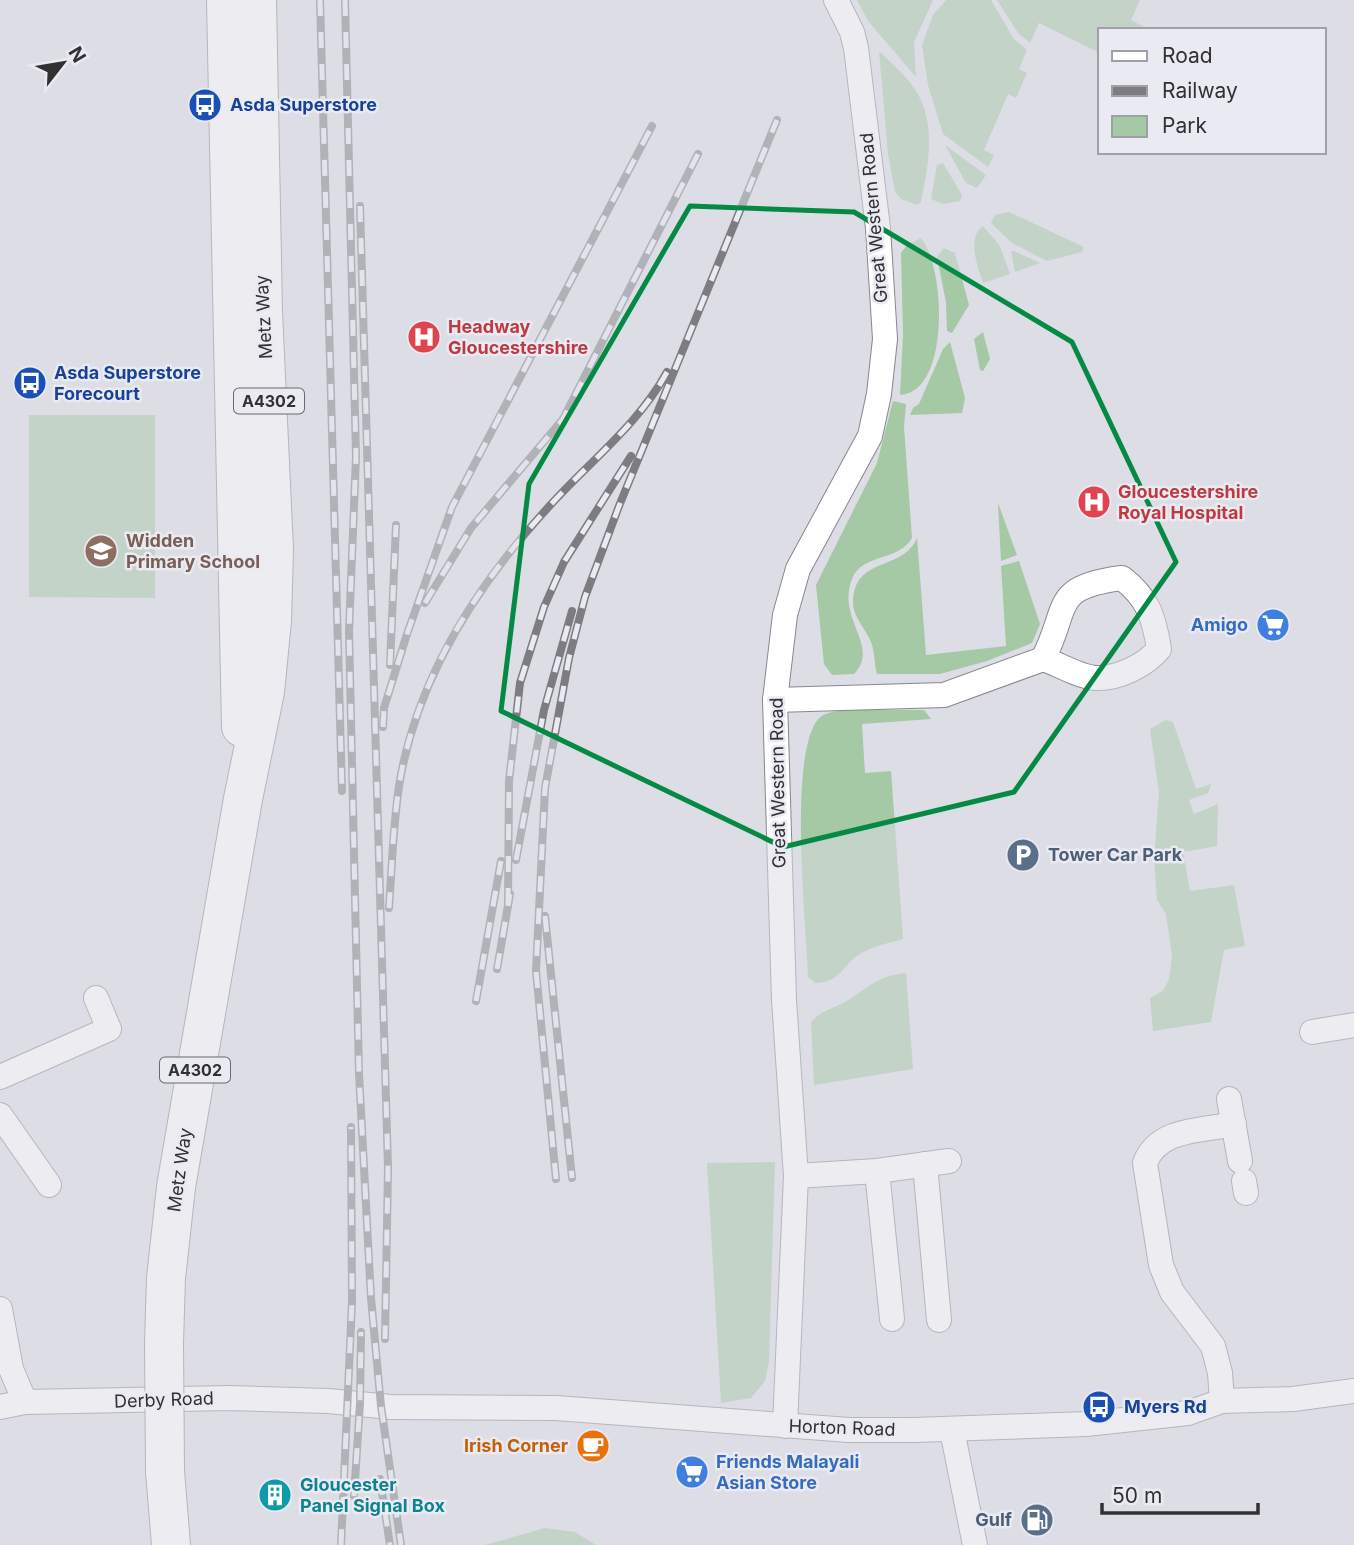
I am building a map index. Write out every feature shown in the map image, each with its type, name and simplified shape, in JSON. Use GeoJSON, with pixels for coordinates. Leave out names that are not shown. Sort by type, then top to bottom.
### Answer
{"type":"FeatureCollection","features":[{"type":"Feature","properties":{"kind":"main road","name":"Metz Way"},"geometry":{"type":"LineString","coordinates":[[226,0],[243,799]]}},
{"type":"Feature","properties":{"kind":"main road","name":"Metz Way"},"geometry":{"type":"LineString","coordinates":[[171,1545],[165,1471],[166,1278],[176,1187],[243,799],[265,692],[272,621],[274,562],[270,414],[263,312],[257,0]]}},
{"type":"Feature","properties":{"kind":"street","name":"Great Western Road"},"geometry":{"type":"LineString","coordinates":[[785,1426],[796,1176],[784,1000],[775,700],[785,615],[798,569],[870,436],[879,394],[885,339],[878,228],[856,48],[852,32],[836,0]]}},
{"type":"Feature","properties":{"kind":"street"},"geometry":{"type":"LineString","coordinates":[[775,700],[944,695],[1043,659],[1095,678],[1116,674],[1149,662],[1159,649],[1149,604],[1122,578],[1077,589],[1065,600],[1058,613],[1052,642],[1043,659]]}},
{"type":"Feature","properties":{"kind":"street"},"geometry":{"type":"LineString","coordinates":[[0,1077],[109,1028],[96,998]]}},
{"type":"Feature","properties":{"kind":"street"},"geometry":{"type":"LineString","coordinates":[[1312,1032],[1354,1025]]}},
{"type":"Feature","properties":{"kind":"street"},"geometry":{"type":"LineString","coordinates":[[1229,1099],[1243,1178]]}},
{"type":"Feature","properties":{"kind":"street"},"geometry":{"type":"LineString","coordinates":[[0,1115],[49,1185]]}},
{"type":"Feature","properties":{"kind":"street"},"geometry":{"type":"LineString","coordinates":[[1222,1401],[1220,1373],[1213,1346],[1172,1292],[1161,1265],[1144,1163],[1150,1148],[1164,1138],[1234,1125]]}},
{"type":"Feature","properties":{"kind":"street"},"geometry":{"type":"LineString","coordinates":[[796,1176],[877,1171],[937,1162],[939,1320]]}},
{"type":"Feature","properties":{"kind":"street"},"geometry":{"type":"LineString","coordinates":[[877,1171],[892,1319]]}},
{"type":"Feature","properties":{"kind":"street"},"geometry":{"type":"LineString","coordinates":[[0,1309],[11,1368],[25,1402]]}},
{"type":"Feature","properties":{"kind":"street","name":"Horton Road"},"geometry":{"type":"LineString","coordinates":[[328,1401],[391,1407],[635,1412],[849,1430],[952,1430],[1086,1424],[1188,1413],[1222,1401],[1293,1399],[1354,1391]]}},
{"type":"Feature","properties":{"kind":"street","name":"Derby Road"},"geometry":{"type":"LineString","coordinates":[[0,1407],[25,1402],[229,1398],[328,1401]]}},
{"type":"Feature","properties":{"kind":"street"},"geometry":{"type":"LineString","coordinates":[[952,1430],[975,1545]]}},
{"type":"Feature","properties":{"kind":"highlighted area"},"geometry":{"type":"Polygon","coordinates":[[[690,206],[854,212],[1072,342],[1176,562],[1014,792],[783,847],[501,711],[529,484],[690,206]]]}},
{"type":"Feature","properties":{"kind":"green space"},"geometry":{"type":"Polygon","coordinates":[[[857,0],[933,0],[914,42],[916,77],[868,21],[857,0]]]}},
{"type":"Feature","properties":{"kind":"green space"},"geometry":{"type":"Polygon","coordinates":[[[946,0],[991,0],[1014,39],[1027,50],[1019,69],[1027,73],[1016,98],[1008,94],[984,150],[994,155],[988,167],[943,134],[928,85],[922,45],[933,15],[946,0]]]}},
{"type":"Feature","properties":{"kind":"green space"},"geometry":{"type":"Polygon","coordinates":[[[997,0],[1140,0],[1131,20],[1146,28],[1098,28],[1098,52],[1039,23],[1030,43],[1018,33],[997,0]]]}},
{"type":"Feature","properties":{"kind":"green space"},"geometry":{"type":"Polygon","coordinates":[[[879,51],[912,85],[923,104],[927,118],[928,160],[921,202],[917,205],[901,199],[895,192],[888,154],[879,51]]]}},
{"type":"Feature","properties":{"kind":"green space"},"geometry":{"type":"Polygon","coordinates":[[[945,145],[986,175],[977,188],[966,183],[945,145]]]}},
{"type":"Feature","properties":{"kind":"green space"},"geometry":{"type":"Polygon","coordinates":[[[943,163],[962,195],[960,201],[943,204],[931,199],[937,165],[943,163]]]}},
{"type":"Feature","properties":{"kind":"green space"},"geometry":{"type":"Polygon","coordinates":[[[1009,212],[1084,247],[1082,252],[1047,261],[1012,243],[991,223],[995,215],[1009,212]]]}},
{"type":"Feature","properties":{"kind":"green space"},"geometry":{"type":"Polygon","coordinates":[[[983,226],[1000,246],[1010,274],[983,283],[974,245],[978,231],[983,226]]]}},
{"type":"Feature","properties":{"kind":"green space"},"geometry":{"type":"Polygon","coordinates":[[[921,238],[929,253],[935,275],[939,327],[928,374],[916,389],[900,395],[903,334],[901,253],[907,245],[921,238]]]}},
{"type":"Feature","properties":{"kind":"green space"},"geometry":{"type":"Polygon","coordinates":[[[944,248],[955,253],[969,305],[952,333],[947,331],[946,302],[937,257],[944,248]]]}},
{"type":"Feature","properties":{"kind":"green space"},"geometry":{"type":"Polygon","coordinates":[[[1011,251],[1014,251],[1040,263],[1015,272],[1011,251]]]}},
{"type":"Feature","properties":{"kind":"green space"},"geometry":{"type":"Polygon","coordinates":[[[983,332],[990,359],[983,371],[980,370],[974,339],[983,332]]]}},
{"type":"Feature","properties":{"kind":"green space"},"geometry":{"type":"Polygon","coordinates":[[[950,342],[965,398],[962,413],[910,415],[913,408],[919,404],[943,349],[950,342]]]}},
{"type":"Feature","properties":{"kind":"green space"},"geometry":{"type":"Polygon","coordinates":[[[893,401],[906,404],[904,427],[912,538],[898,551],[864,565],[852,579],[849,607],[861,642],[861,663],[854,674],[832,675],[824,664],[816,585],[877,463],[893,401]]]}},
{"type":"Feature","properties":{"kind":"green space"},"geometry":{"type":"Polygon","coordinates":[[[29,415],[155,415],[155,598],[29,597],[29,415]]]}},
{"type":"Feature","properties":{"kind":"green space"},"geometry":{"type":"Polygon","coordinates":[[[998,503],[1017,555],[1001,561],[998,503]]]}},
{"type":"Feature","properties":{"kind":"green space"},"geometry":{"type":"Polygon","coordinates":[[[917,538],[926,655],[1006,646],[1001,566],[1019,561],[1040,624],[1032,643],[987,661],[940,674],[877,674],[871,642],[854,608],[855,588],[861,577],[901,556],[917,538]]]}},
{"type":"Feature","properties":{"kind":"green space"},"geometry":{"type":"Polygon","coordinates":[[[844,710],[924,710],[931,719],[862,724],[865,773],[891,771],[903,939],[865,951],[831,980],[815,983],[808,977],[801,845],[803,772],[808,743],[816,722],[825,714],[844,710]]]}},
{"type":"Feature","properties":{"kind":"green space"},"geometry":{"type":"Polygon","coordinates":[[[1166,720],[1173,722],[1196,789],[1211,784],[1208,793],[1189,800],[1194,814],[1218,804],[1217,846],[1183,852],[1190,891],[1234,885],[1245,946],[1224,950],[1211,1022],[1153,1031],[1150,998],[1163,991],[1169,979],[1172,956],[1166,914],[1157,900],[1154,858],[1159,793],[1150,729],[1166,720]]]}},
{"type":"Feature","properties":{"kind":"green space"},"geometry":{"type":"Polygon","coordinates":[[[906,973],[913,1069],[814,1085],[811,1022],[873,983],[906,973]]]}},
{"type":"Feature","properties":{"kind":"green space"},"geometry":{"type":"Polygon","coordinates":[[[775,1162],[769,1362],[765,1381],[751,1398],[721,1403],[707,1163],[775,1162]]]}},
{"type":"Feature","properties":{"kind":"green space"},"geometry":{"type":"Polygon","coordinates":[[[545,1528],[575,1532],[596,1545],[485,1545],[545,1528]]]}},
{"type":"Feature","properties":{"kind":"railway"},"geometry":{"type":"LineString","coordinates":[[320,0],[342,791]]}},
{"type":"Feature","properties":{"kind":"railway"},"geometry":{"type":"LineString","coordinates":[[345,0],[356,456],[349,631],[359,1074],[371,1298],[381,1406],[401,1545]]}},
{"type":"Feature","properties":{"kind":"railway"},"geometry":{"type":"LineString","coordinates":[[556,1179],[536,971],[545,788],[569,658],[585,597],[619,506],[777,120]]}},
{"type":"Feature","properties":{"kind":"railway"},"geometry":{"type":"LineString","coordinates":[[383,727],[384,708],[407,634],[452,507],[652,126]]}},
{"type":"Feature","properties":{"kind":"railway"},"geometry":{"type":"LineString","coordinates":[[425,603],[471,528],[563,419],[698,154]]}},
{"type":"Feature","properties":{"kind":"railway"},"geometry":{"type":"LineString","coordinates":[[360,206],[388,1168],[385,1339]]}},
{"type":"Feature","properties":{"kind":"railway"},"geometry":{"type":"LineString","coordinates":[[389,908],[400,780],[409,740],[438,665],[478,595],[502,562],[555,500],[630,424],[667,372]]}},
{"type":"Feature","properties":{"kind":"railway"},"geometry":{"type":"LineString","coordinates":[[508,904],[509,781],[520,683],[544,607],[564,562],[631,456]]}},
{"type":"Feature","properties":{"kind":"railway"},"geometry":{"type":"LineString","coordinates":[[390,665],[396,525]]}},
{"type":"Feature","properties":{"kind":"railway"},"geometry":{"type":"LineString","coordinates":[[516,860],[544,710],[572,611]]}},
{"type":"Feature","properties":{"kind":"railway"},"geometry":{"type":"LineString","coordinates":[[476,1001],[501,861]]}},
{"type":"Feature","properties":{"kind":"railway"},"geometry":{"type":"LineString","coordinates":[[497,969],[510,894]]}},
{"type":"Feature","properties":{"kind":"railway"},"geometry":{"type":"LineString","coordinates":[[545,916],[572,1178]]}},
{"type":"Feature","properties":{"kind":"railway"},"geometry":{"type":"LineString","coordinates":[[341,1545],[352,1302],[351,1127]]}},
{"type":"Feature","properties":{"kind":"railway"},"geometry":{"type":"LineString","coordinates":[[354,1496],[361,1332]]}},
{"type":"Feature","properties":{"kind":"railway"},"geometry":{"type":"LineString","coordinates":[[380,1479],[390,1545]]}},
{"type":"Feature","properties":{"kind":"place","name":"Asda Superstore"},"geometry":{"type":"Point","coordinates":[205,105]}},
{"type":"Feature","properties":{"kind":"place","name":"Headway Gloucestershire"},"geometry":{"type":"Point","coordinates":[424,337]}},
{"type":"Feature","properties":{"kind":"place","name":"Asda Superstore Forecourt"},"geometry":{"type":"Point","coordinates":[30,383]}},
{"type":"Feature","properties":{"kind":"place","name":"Gloucestershire Royal Hospital"},"geometry":{"type":"Point","coordinates":[1094,502]}},
{"type":"Feature","properties":{"kind":"place","name":"Widden Primary School"},"geometry":{"type":"Point","coordinates":[101,551]}},
{"type":"Feature","properties":{"kind":"place","name":"Amigo"},"geometry":{"type":"Point","coordinates":[1273,625]}},
{"type":"Feature","properties":{"kind":"place","name":"Tower Car Park"},"geometry":{"type":"Point","coordinates":[1023,855]}},
{"type":"Feature","properties":{"kind":"place","name":"Myers Rd"},"geometry":{"type":"Point","coordinates":[1099,1407]}},
{"type":"Feature","properties":{"kind":"place","name":"Irish Corner"},"geometry":{"type":"Point","coordinates":[593,1446]}},
{"type":"Feature","properties":{"kind":"place","name":"Friends Malayali Asian Store"},"geometry":{"type":"Point","coordinates":[692,1472]}},
{"type":"Feature","properties":{"kind":"place","name":"Gloucester Panel Signal Box"},"geometry":{"type":"Point","coordinates":[275,1495]}},
{"type":"Feature","properties":{"kind":"place","name":"Gulf"},"geometry":{"type":"Point","coordinates":[1037,1520]}}]}
